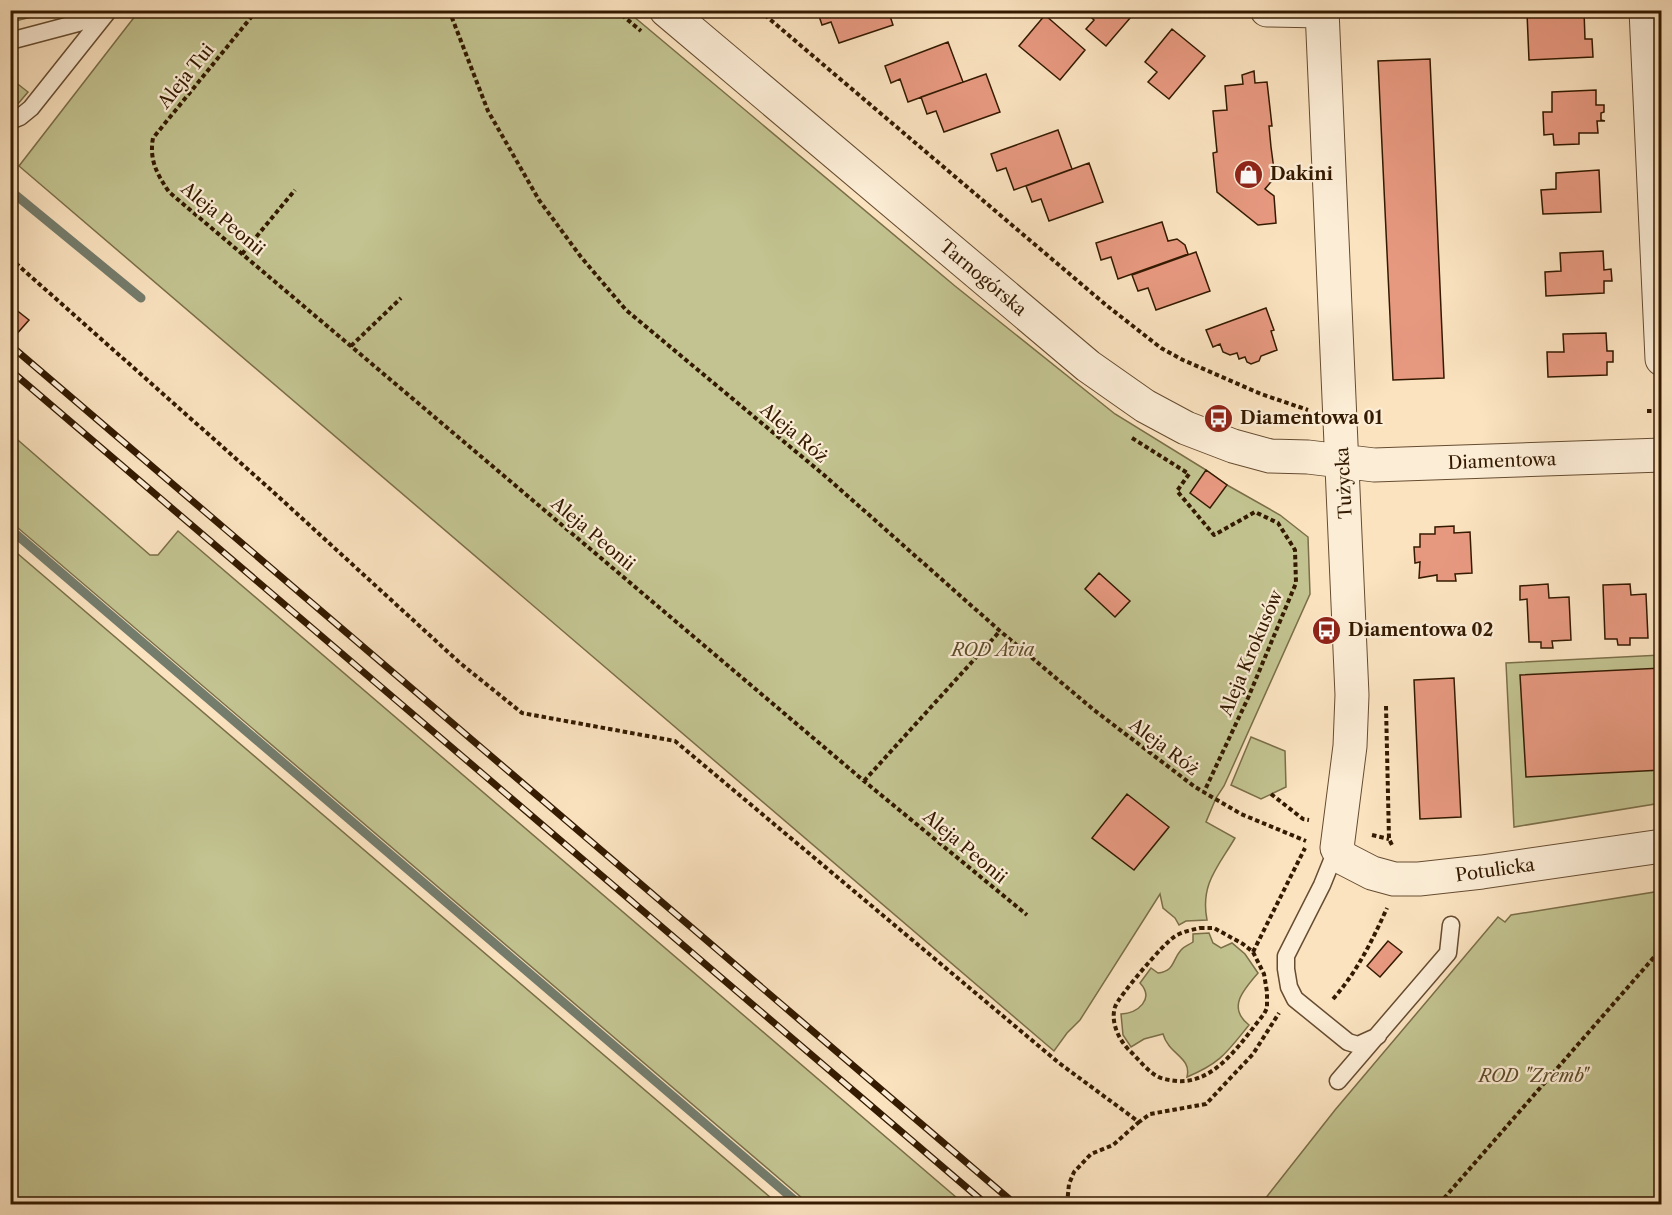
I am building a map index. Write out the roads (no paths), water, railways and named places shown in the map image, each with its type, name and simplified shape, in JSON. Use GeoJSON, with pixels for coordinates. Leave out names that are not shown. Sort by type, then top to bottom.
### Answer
{"type":"FeatureCollection","features":[{"type":"Feature","properties":{"kind":"street","name":"Tarnogórska"},"geometry":{"type":"LineString","coordinates":[[666,10],[1079,359],[1125,393],[1186,428],[1233,447],[1270,456],[1342,461]]}},
{"type":"Feature","properties":{"kind":"street"},"geometry":{"type":"LineString","coordinates":[[1268,10],[1322,11]]}},
{"type":"Feature","properties":{"kind":"street"},"geometry":{"type":"LineString","coordinates":[[1646,10],[1662,359]]}},
{"type":"Feature","properties":{"kind":"street","name":"Tużycka"},"geometry":{"type":"LineString","coordinates":[[1322,11],[1352,695],[1350,746],[1322,845]]}},
{"type":"Feature","properties":{"kind":"street","name":"Diamentowa"},"geometry":{"type":"LineString","coordinates":[[1342,461],[1391,465],[1662,455]]}},
{"type":"Feature","properties":{"kind":"street","name":"Potulicka"},"geometry":{"type":"LineString","coordinates":[[1322,845],[1372,873],[1394,879],[1482,873],[1662,846]]}},
{"type":"Feature","properties":{"kind":"lane"},"geometry":{"type":"LineString","coordinates":[[10,41],[78,23],[107,10]]}},
{"type":"Feature","properties":{"kind":"lane"},"geometry":{"type":"LineString","coordinates":[[10,121],[20,117],[31,108],[107,10]]}},
{"type":"Feature","properties":{"kind":"lane"},"geometry":{"type":"LineString","coordinates":[[1322,845],[1322,885],[1287,956],[1286,969],[1289,987],[1294,999],[1348,1042],[1358,1045],[1378,1036]]}},
{"type":"Feature","properties":{"kind":"lane"},"geometry":{"type":"LineString","coordinates":[[1338,1081],[1448,953],[1451,925]]}},
{"type":"Feature","properties":{"kind":"waterway"},"geometry":{"type":"LineString","coordinates":[[12,192],[141,298]]}},
{"type":"Feature","properties":{"kind":"waterway"},"geometry":{"type":"LineString","coordinates":[[10,529],[799,1204]]}},
{"type":"Feature","properties":{"kind":"railway"},"geometry":{"type":"LineString","coordinates":[[10,345],[1015,1204]]}},
{"type":"Feature","properties":{"kind":"railway"},"geometry":{"type":"LineString","coordinates":[[10,370],[986,1204]]}},
{"type":"Feature","properties":{"kind":"place","name":"Dakini"},"geometry":{"type":"Point","coordinates":[1249,174]}},
{"type":"Feature","properties":{"kind":"place","name":"Diamentowa 01"},"geometry":{"type":"Point","coordinates":[1219,418]}},
{"type":"Feature","properties":{"kind":"place","name":"Diamentowa 02"},"geometry":{"type":"Point","coordinates":[1327,630]}},
{"type":"Feature","properties":{"kind":"park label","name":"ROD Avia"},"geometry":{"type":"Point","coordinates":[993,650]}},
{"type":"Feature","properties":{"kind":"park label","name":"ROD \"Zremb\""},"geometry":{"type":"Point","coordinates":[1533,1076]}}]}
